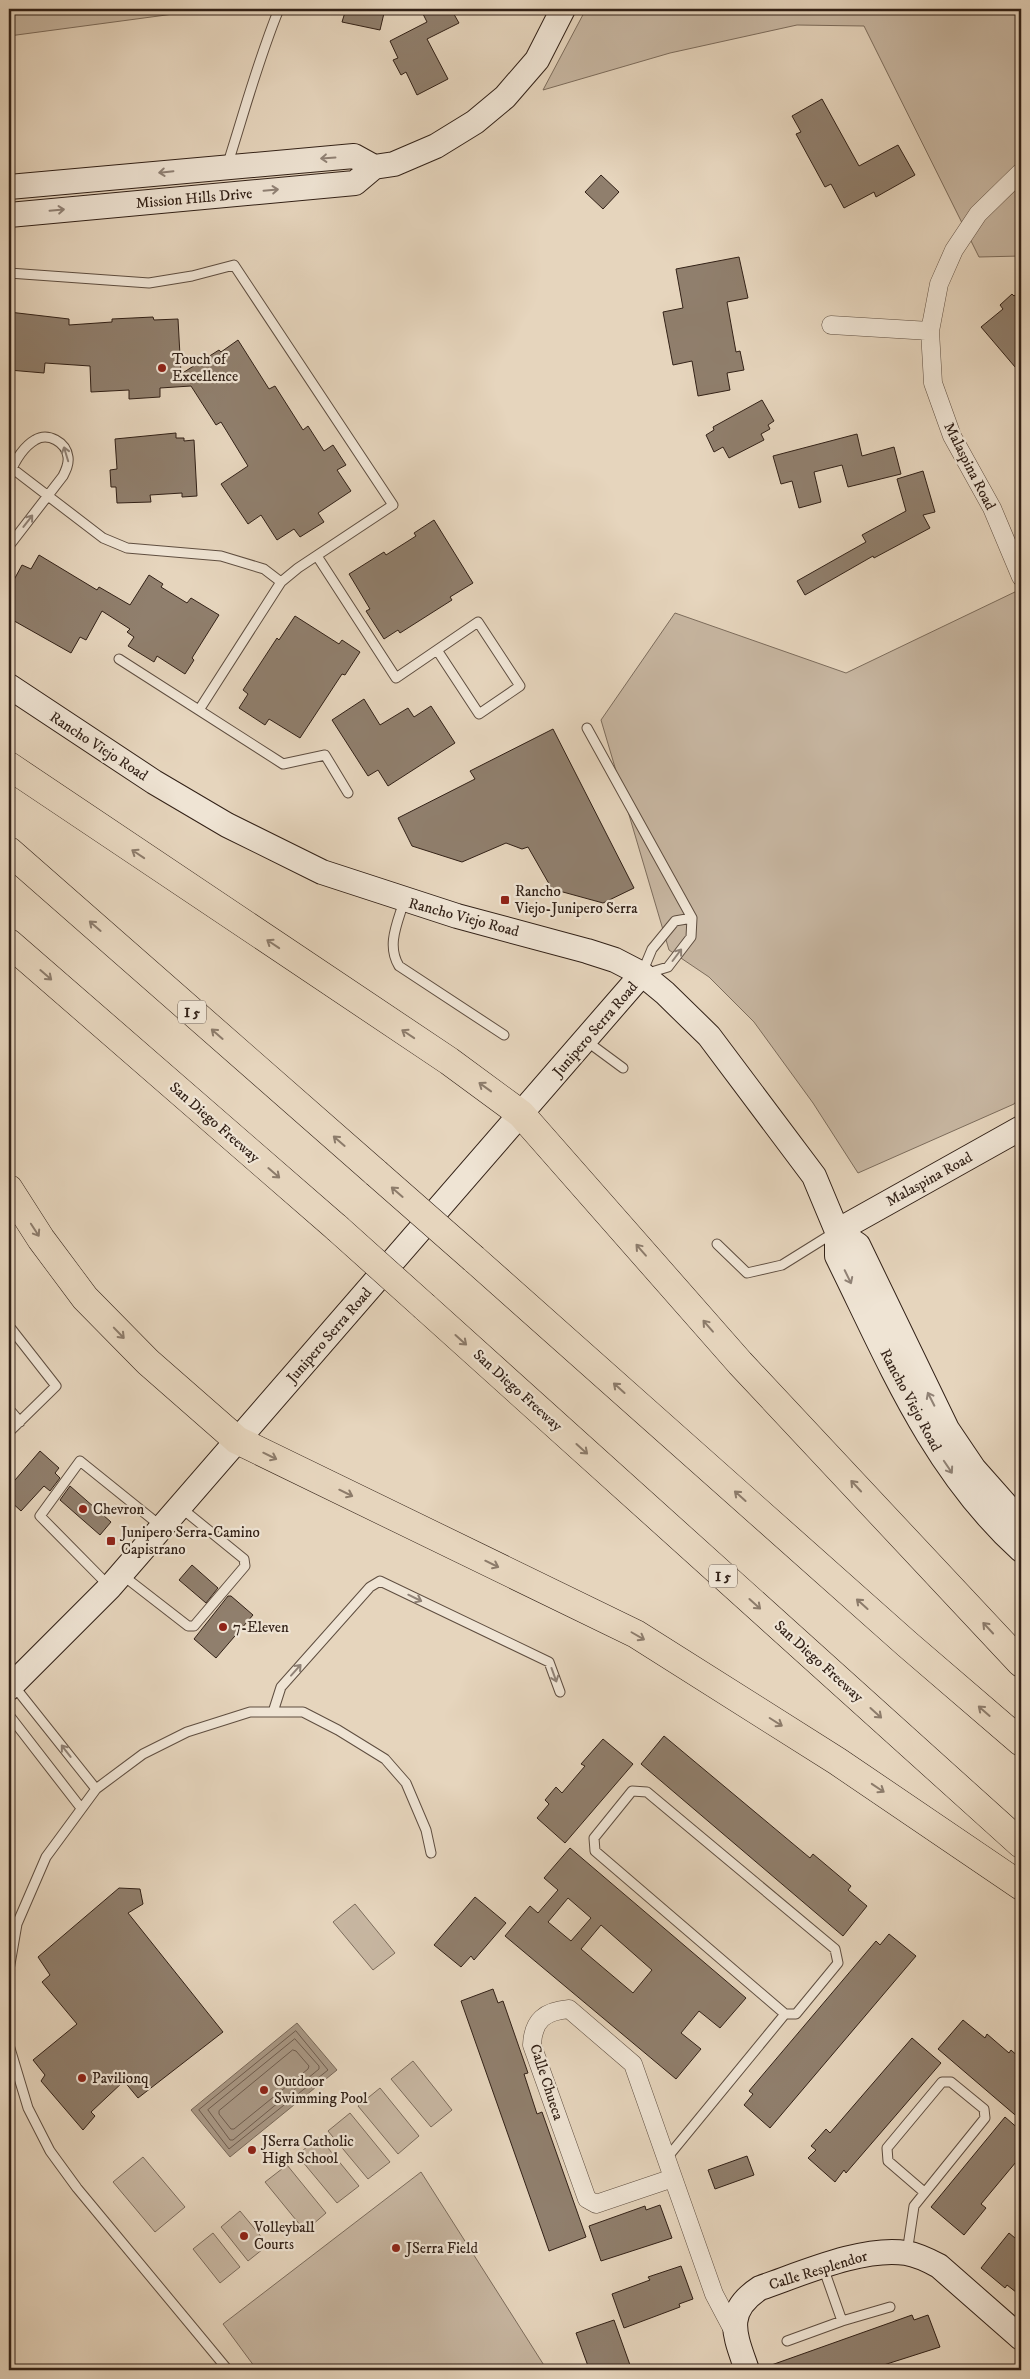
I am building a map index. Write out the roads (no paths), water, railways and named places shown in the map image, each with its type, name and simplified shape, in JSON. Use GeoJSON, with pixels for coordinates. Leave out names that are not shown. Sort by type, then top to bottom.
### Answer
{"type":"FeatureCollection","features":[{"type":"Feature","properties":{"kind":"highway"},"geometry":{"type":"LineString","coordinates":[[9,766],[449,1062],[521,1114],[740,1363],[1021,1663]]}},
{"type":"Feature","properties":{"kind":"highway","name":"I 5"},"geometry":{"type":"LineString","coordinates":[[9,851],[474,1259],[900,1638],[1021,1742]]}},
{"type":"Feature","properties":{"kind":"highway","name":"San Diego Freeway"},"geometry":{"type":"LineString","coordinates":[[9,943],[337,1228],[1021,1844]]}},
{"type":"Feature","properties":{"kind":"highway"},"geometry":{"type":"LineString","coordinates":[[9,1189],[41,1239],[85,1298],[148,1362],[238,1440],[636,1634],[837,1761],[1021,1886]]}},
{"type":"Feature","properties":{"kind":"main road","name":"Mission Hills Drive"},"geometry":{"type":"LineString","coordinates":[[9,215],[355,183],[374,167],[394,164],[436,146],[475,122],[506,97],[537,60],[559,10]]}},
{"type":"Feature","properties":{"kind":"main road","name":"Mission Hills Drive"},"geometry":{"type":"LineString","coordinates":[[9,187],[354,156],[374,167]]}},
{"type":"Feature","properties":{"kind":"main road","name":"Rancho Viejo Road"},"geometry":{"type":"LineString","coordinates":[[9,686],[154,782],[227,825],[322,872],[404,900],[615,960],[642,974],[665,993],[709,1036],[814,1176],[837,1231],[837,1256],[929,1439],[956,1479],[1006,1536],[1021,1550]]}},
{"type":"Feature","properties":{"kind":"main road","name":"Junipero Serra Road"},"geometry":{"type":"LineString","coordinates":[[10,1684],[116,1581],[642,974]]}},
{"type":"Feature","properties":{"kind":"main road","name":"Malaspina Road"},"geometry":{"type":"LineString","coordinates":[[837,1231],[1021,1128]]}},
{"type":"Feature","properties":{"kind":"main road","name":"Rancho Viejo Road"},"geometry":{"type":"LineString","coordinates":[[837,1231],[858,1245],[947,1429],[974,1469],[1021,1522]]}},
{"type":"Feature","properties":{"kind":"main road","name":"Calle Resplendor"},"geometry":{"type":"LineString","coordinates":[[734,2332],[735,2313],[745,2298],[760,2288],[823,2266],[868,2253],[907,2253],[924,2258],[939,2266],[1020,2334]]}},
{"type":"Feature","properties":{"kind":"main road","name":"Calle Chueca"},"geometry":{"type":"LineString","coordinates":[[734,2332],[747,2370]]}},
{"type":"Feature","properties":{"kind":"street","name":"Malaspina Road"},"geometry":{"type":"LineString","coordinates":[[1021,172],[978,214],[954,250],[939,284],[930,331],[933,383],[952,436],[992,508],[1021,577]]}},
{"type":"Feature","properties":{"kind":"street"},"geometry":{"type":"LineString","coordinates":[[831,325],[930,331]]}},
{"type":"Feature","properties":{"kind":"street","name":"Calle Chueca"},"geometry":{"type":"LineString","coordinates":[[673,2178],[596,2204],[587,2199],[532,2045],[533,2029],[544,2016],[557,2010],[569,2009],[633,2064],[714,2294],[734,2332]]}},
{"type":"Feature","properties":{"kind":"lane"},"geometry":{"type":"LineString","coordinates":[[227,166],[247,106],[261,54],[278,9]]}},
{"type":"Feature","properties":{"kind":"lane"},"geometry":{"type":"LineString","coordinates":[[9,273],[149,283],[192,276],[234,265],[393,505],[281,582],[199,710]]}},
{"type":"Feature","properties":{"kind":"lane"},"geometry":{"type":"LineString","coordinates":[[9,546],[48,496],[63,476],[68,464],[68,455],[58,441],[49,437],[36,439],[28,445],[10,470],[48,496],[103,538],[127,548],[221,556],[264,569],[281,582]]}},
{"type":"Feature","properties":{"kind":"lane"},"geometry":{"type":"LineString","coordinates":[[317,556],[396,678],[436,650],[478,622],[520,686],[479,714],[436,650]]}},
{"type":"Feature","properties":{"kind":"lane"},"geometry":{"type":"LineString","coordinates":[[119,659],[283,764],[325,755],[348,793]]}},
{"type":"Feature","properties":{"kind":"lane"},"geometry":{"type":"LineString","coordinates":[[587,728],[692,918],[690,937],[668,967],[642,974]]}},
{"type":"Feature","properties":{"kind":"lane"},"geometry":{"type":"LineString","coordinates":[[404,900],[394,934],[392,949],[399,966],[504,1035]]}},
{"type":"Feature","properties":{"kind":"lane"},"geometry":{"type":"LineString","coordinates":[[642,974],[652,949],[675,921],[692,918]]}},
{"type":"Feature","properties":{"kind":"lane"},"geometry":{"type":"LineString","coordinates":[[585,1040],[623,1068]]}},
{"type":"Feature","properties":{"kind":"lane"},"geometry":{"type":"LineString","coordinates":[[717,1244],[747,1273],[782,1265],[837,1231]]}},
{"type":"Feature","properties":{"kind":"lane"},"geometry":{"type":"LineString","coordinates":[[9,1326],[56,1386],[9,1432]]}},
{"type":"Feature","properties":{"kind":"lane"},"geometry":{"type":"LineString","coordinates":[[9,1408],[20,1422]]}},
{"type":"Feature","properties":{"kind":"lane"},"geometry":{"type":"LineString","coordinates":[[162,1527],[80,1461],[40,1516],[116,1581],[188,1626],[194,1626],[245,1566],[245,1562],[244,1559],[180,1506]]}},
{"type":"Feature","properties":{"kind":"lane"},"geometry":{"type":"LineString","coordinates":[[273,1712],[281,1687],[370,1587],[380,1581],[550,1662],[560,1692]]}},
{"type":"Feature","properties":{"kind":"lane"},"geometry":{"type":"LineString","coordinates":[[10,1684],[96,1789]]}},
{"type":"Feature","properties":{"kind":"lane"},"geometry":{"type":"LineString","coordinates":[[9,1970],[18,1924],[46,1857],[96,1789],[143,1754],[186,1732],[250,1712],[303,1712],[338,1730],[385,1759],[406,1783],[426,1830],[431,1853]]}},
{"type":"Feature","properties":{"kind":"lane"},"geometry":{"type":"LineString","coordinates":[[9,1715],[81,1808]]}},
{"type":"Feature","properties":{"kind":"lane"},"geometry":{"type":"LineString","coordinates":[[632,1791],[647,1792],[835,1949],[838,1963],[796,2014],[785,2014],[595,1851],[594,1838],[632,1791]]}},
{"type":"Feature","properties":{"kind":"lane"},"geometry":{"type":"LineString","coordinates":[[666,2159],[785,2014]]}},
{"type":"Feature","properties":{"kind":"lane"},"geometry":{"type":"LineString","coordinates":[[9,2045],[28,2108],[50,2151],[77,2188],[228,2370]]}},
{"type":"Feature","properties":{"kind":"lane"},"geometry":{"type":"LineString","coordinates":[[907,2253],[914,2206],[985,2118],[984,2110],[952,2082],[942,2082],[887,2148],[888,2161],[924,2192]]}},
{"type":"Feature","properties":{"kind":"lane"},"geometry":{"type":"LineString","coordinates":[[823,2266],[842,2321]]}},
{"type":"Feature","properties":{"kind":"lane"},"geometry":{"type":"LineString","coordinates":[[787,2341],[842,2321],[890,2307]]}},
{"type":"Feature","properties":{"kind":"water","name":"Outdoor Swimming Pool"},"geometry":{"type":"Polygon","coordinates":[[[297,2023],[337,2070],[230,2157],[191,2110],[297,2023]]]}},
{"type":"Feature","properties":{"kind":"place","name":"Touch of Excellence"},"geometry":{"type":"Point","coordinates":[162,368]}},
{"type":"Feature","properties":{"kind":"place","name":"Rancho Viejo-Junipero Serra"},"geometry":{"type":"Point","coordinates":[505,900]}},
{"type":"Feature","properties":{"kind":"place","name":"Chevron"},"geometry":{"type":"Point","coordinates":[83,1509]}},
{"type":"Feature","properties":{"kind":"place","name":"Junipero Serra-Camino Capistrano"},"geometry":{"type":"Point","coordinates":[111,1541]}},
{"type":"Feature","properties":{"kind":"place","name":"7-Eleven"},"geometry":{"type":"Point","coordinates":[223,1627]}},
{"type":"Feature","properties":{"kind":"place","name":"Pavilionq"},"geometry":{"type":"Point","coordinates":[82,2078]}},
{"type":"Feature","properties":{"kind":"place","name":"Outdoor Swimming Pool"},"geometry":{"type":"Point","coordinates":[264,2090]}},
{"type":"Feature","properties":{"kind":"place","name":"JSerra Catholic High School"},"geometry":{"type":"Point","coordinates":[252,2150]}},
{"type":"Feature","properties":{"kind":"place","name":"Volleyball Courts"},"geometry":{"type":"Point","coordinates":[244,2236]}},
{"type":"Feature","properties":{"kind":"place","name":"JSerra Field"},"geometry":{"type":"Point","coordinates":[396,2248]}}]}
